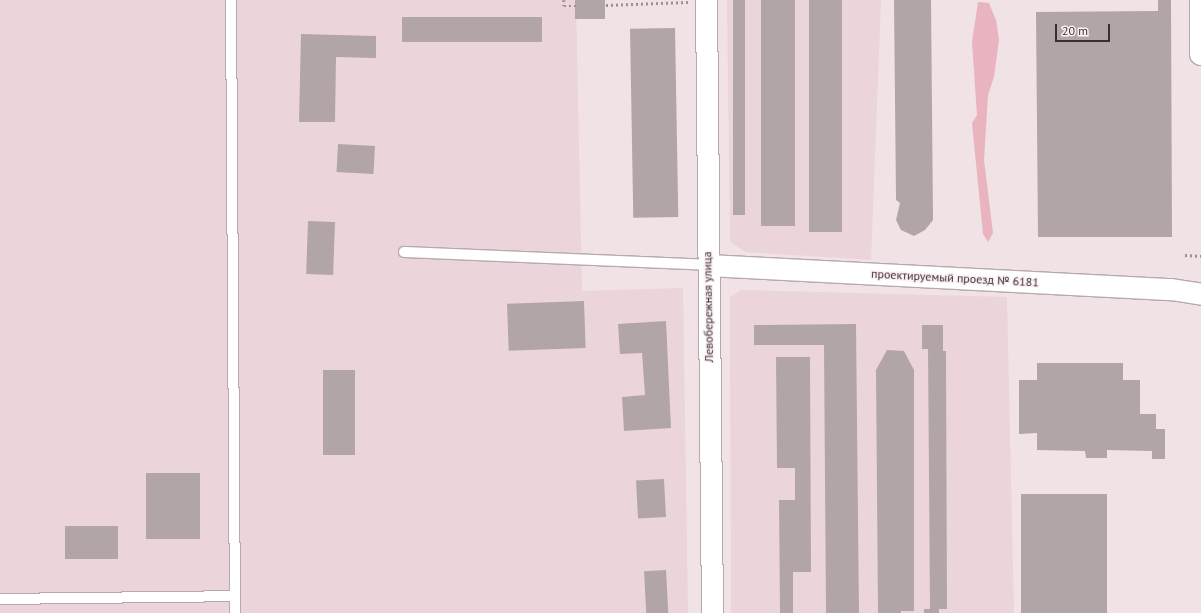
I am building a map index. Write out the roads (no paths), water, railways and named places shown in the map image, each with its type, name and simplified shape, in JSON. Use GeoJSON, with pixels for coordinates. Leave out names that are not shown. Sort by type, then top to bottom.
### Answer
{"type":"FeatureCollection","features":[{"type":"Feature","properties":{"kind":"street"},"geometry":{"type":"LineString","coordinates":[[1201,0],[1201,54]]}},
{"type":"Feature","properties":{"kind":"street","name":"Левобережная улица"},"geometry":{"type":"LineString","coordinates":[[706,1],[712,613]]}},
{"type":"Feature","properties":{"kind":"street","name":"проектируемый проезд № 6181"},"geometry":{"type":"LineString","coordinates":[[708,265],[1171,289],[1201,294]]}},
{"type":"Feature","properties":{"kind":"lane"},"geometry":{"type":"LineString","coordinates":[[231,0],[235,613]]}},
{"type":"Feature","properties":{"kind":"lane"},"geometry":{"type":"LineString","coordinates":[[404,252],[708,265]]}},
{"type":"Feature","properties":{"kind":"lane"},"geometry":{"type":"LineString","coordinates":[[0,599],[235,596]]}}]}
